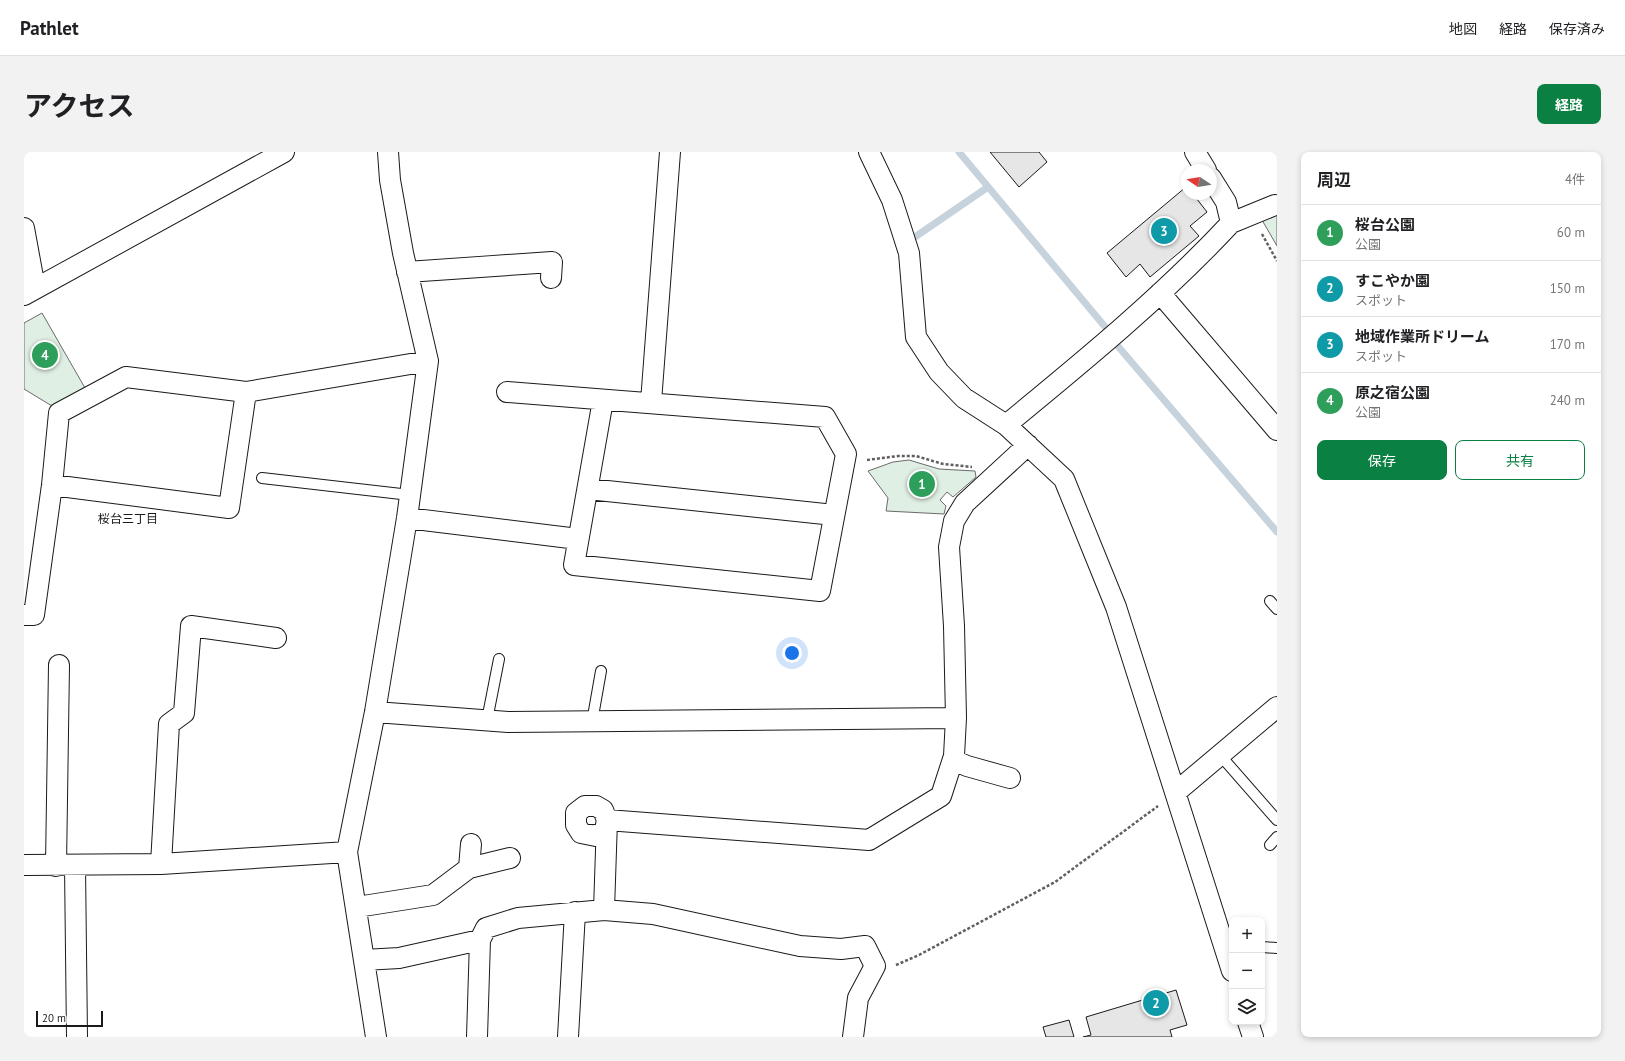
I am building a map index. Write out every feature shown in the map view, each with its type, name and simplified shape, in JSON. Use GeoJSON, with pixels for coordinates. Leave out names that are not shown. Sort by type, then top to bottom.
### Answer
{"type":"FeatureCollection","features":[{"type":"Feature","properties":{"kind":"street"},"geometry":{"type":"LineString","coordinates":[[24,228],[30,291],[284,152]]}},
{"type":"Feature","properties":{"kind":"street"},"geometry":{"type":"LineString","coordinates":[[376,1037],[357,907],[347,852],[375,712],[407,518],[428,360],[407,272],[390,180],[388,152]]}},
{"type":"Feature","properties":{"kind":"street"},"geometry":{"type":"LineString","coordinates":[[651,402],[670,152]]}},
{"type":"Feature","properties":{"kind":"street"},"geometry":{"type":"LineString","coordinates":[[869,152],[892,200],[909,253],[916,336],[940,372],[964,398],[1006,425],[1064,479],[1116,607],[1228,948]]}},
{"type":"Feature","properties":{"kind":"street"},"geometry":{"type":"LineString","coordinates":[[1195,152],[1202,164]]}},
{"type":"Feature","properties":{"kind":"street"},"geometry":{"type":"LineString","coordinates":[[1217,188],[1226,202],[1231,223]]}},
{"type":"Feature","properties":{"kind":"street"},"geometry":{"type":"LineString","coordinates":[[1006,425],[1110,339],[1196,262],[1231,223],[1276,205]]}},
{"type":"Feature","properties":{"kind":"street"},"geometry":{"type":"LineString","coordinates":[[407,272],[552,262]]}},
{"type":"Feature","properties":{"kind":"street"},"geometry":{"type":"LineString","coordinates":[[1160,293],[1277,430]]}},
{"type":"Feature","properties":{"kind":"street"},"geometry":{"type":"LineString","coordinates":[[24,615],[34,615],[52,485],[59,413],[126,378],[246,392],[428,360]]}},
{"type":"Feature","properties":{"kind":"street"},"geometry":{"type":"LineString","coordinates":[[52,485],[229,508],[246,392]]}},
{"type":"Feature","properties":{"kind":"street"},"geometry":{"type":"LineString","coordinates":[[507,392],[603,400],[651,402],[825,417],[846,454],[820,591],[574,565],[603,400]]}},
{"type":"Feature","properties":{"kind":"street"},"geometry":{"type":"LineString","coordinates":[[604,910],[607,820],[869,840],[941,796],[953,760],[956,718],[954,626],[949,547],[954,521],[965,503],[1028,446]]}},
{"type":"Feature","properties":{"kind":"street"},"geometry":{"type":"LineString","coordinates":[[588,489],[834,515]]}},
{"type":"Feature","properties":{"kind":"street"},"geometry":{"type":"LineString","coordinates":[[407,518],[578,539]]}},
{"type":"Feature","properties":{"kind":"street"},"geometry":{"type":"LineString","coordinates":[[161,864],[169,724],[184,712],[191,626],[276,638]]}},
{"type":"Feature","properties":{"kind":"street"},"geometry":{"type":"LineString","coordinates":[[59,665],[66,866],[77,1037]]}},
{"type":"Feature","properties":{"kind":"street"},"geometry":{"type":"LineString","coordinates":[[1176,792],[1277,707]]}},
{"type":"Feature","properties":{"kind":"street"},"geometry":{"type":"LineString","coordinates":[[375,712],[508,722],[956,718]]}},
{"type":"Feature","properties":{"kind":"street"},"geometry":{"type":"LineString","coordinates":[[953,760],[967,766],[1010,778]]}},
{"type":"Feature","properties":{"kind":"street"},"geometry":{"type":"LineString","coordinates":[[469,868],[471,844]]}},
{"type":"Feature","properties":{"kind":"street"},"geometry":{"type":"LineString","coordinates":[[24,865],[66,866],[161,864],[347,852]]}},
{"type":"Feature","properties":{"kind":"street"},"geometry":{"type":"LineString","coordinates":[[357,907],[433,895],[469,868],[510,858]]}},
{"type":"Feature","properties":{"kind":"street"},"geometry":{"type":"LineString","coordinates":[[478,1037],[480,940],[486,928],[518,918],[604,910],[653,914],[800,946],[841,949],[865,946],[875,966],[858,998],[853,1037]]}},
{"type":"Feature","properties":{"kind":"street"},"geometry":{"type":"LineString","coordinates":[[568,1037],[575,912]]}},
{"type":"Feature","properties":{"kind":"street"},"geometry":{"type":"LineString","coordinates":[[364,960],[399,958],[480,940]]}},
{"type":"Feature","properties":{"kind":"street"},"geometry":{"type":"LineString","coordinates":[[1249,1025],[1253,1037]]}},
{"type":"Feature","properties":{"kind":"lane"},"geometry":{"type":"LineString","coordinates":[[262,478],[410,495]]}},
{"type":"Feature","properties":{"kind":"lane"},"geometry":{"type":"LineString","coordinates":[[1270,601],[1277,609]]}},
{"type":"Feature","properties":{"kind":"lane"},"geometry":{"type":"LineString","coordinates":[[488,720],[499,659]]}},
{"type":"Feature","properties":{"kind":"lane"},"geometry":{"type":"LineString","coordinates":[[592,722],[601,671]]}},
{"type":"Feature","properties":{"kind":"lane"},"geometry":{"type":"LineString","coordinates":[[1220,755],[1277,820]]}},
{"type":"Feature","properties":{"kind":"lane"},"geometry":{"type":"LineString","coordinates":[[1270,845],[1277,837]]}},
{"type":"Feature","properties":{"kind":"lane"},"geometry":{"type":"LineString","coordinates":[[1265,947],[1277,948]]}},
{"type":"Feature","properties":{"kind":"path"},"geometry":{"type":"LineString","coordinates":[[1252,215],[1277,261]]}},
{"type":"Feature","properties":{"kind":"path"},"geometry":{"type":"LineString","coordinates":[[845,463],[898,456],[916,456],[943,464],[1002,469]]}},
{"type":"Feature","properties":{"kind":"path"},"geometry":{"type":"LineString","coordinates":[[875,966],[893,966],[919,955],[1055,882],[1176,792]]}},
{"type":"Feature","properties":{"kind":"green space"},"geometry":{"type":"Polygon","coordinates":[[[1277,214],[1277,246],[1262,220],[1277,214]]]}},
{"type":"Feature","properties":{"kind":"green space"},"geometry":{"type":"Polygon","coordinates":[[[42,313],[85,388],[52,406],[24,389],[24,323],[42,313]]]}},
{"type":"Feature","properties":{"kind":"green space"},"geometry":{"type":"Polygon","coordinates":[[[909,460],[939,469],[975,471],[976,477],[953,497],[947,492],[940,500],[946,506],[944,514],[886,511],[888,498],[868,471],[893,462],[909,460]]]}},
{"type":"Feature","properties":{"kind":"building"},"geometry":{"type":"Polygon","coordinates":[[[990,152],[1039,152],[1047,162],[1019,187],[990,152]]]}},
{"type":"Feature","properties":{"kind":"building"},"geometry":{"type":"Polygon","coordinates":[[[1181,191],[1181,200],[1198,200],[1207,212],[1190,226],[1199,236],[1150,277],[1140,264],[1126,277],[1107,253],[1181,191]]]}},
{"type":"Feature","properties":{"kind":"building"},"geometry":{"type":"Polygon","coordinates":[[[1176,990],[1187,1025],[1170,1030],[1172,1037],[1083,1037],[1091,1035],[1086,1017],[1176,990]]]}},
{"type":"Feature","properties":{"kind":"building"},"geometry":{"type":"Polygon","coordinates":[[[1069,1020],[1074,1037],[1046,1037],[1043,1027],[1069,1020]]]}},
{"type":"Feature","properties":{"kind":"waterway"},"geometry":{"type":"LineString","coordinates":[[959,152],[1106,328],[1116,344],[1277,532]]}},
{"type":"Feature","properties":{"kind":"waterway"},"geometry":{"type":"LineString","coordinates":[[910,235],[912,239],[988,187]]}},
{"type":"Feature","properties":{"kind":"place","name":"地域作業所ドリーム"},"geometry":{"type":"Point","coordinates":[1164,231]}},
{"type":"Feature","properties":{"kind":"place","name":"原之宿公園"},"geometry":{"type":"Point","coordinates":[45,355]}},
{"type":"Feature","properties":{"kind":"place","name":"桜台公園"},"geometry":{"type":"Point","coordinates":[922,484]}},
{"type":"Feature","properties":{"kind":"place","name":"すこやか園"},"geometry":{"type":"Point","coordinates":[1156,1003]}},
{"type":"Feature","properties":{"kind":"district","name":"桜台三丁目"},"geometry":{"type":"Point","coordinates":[128,519]}}]}
